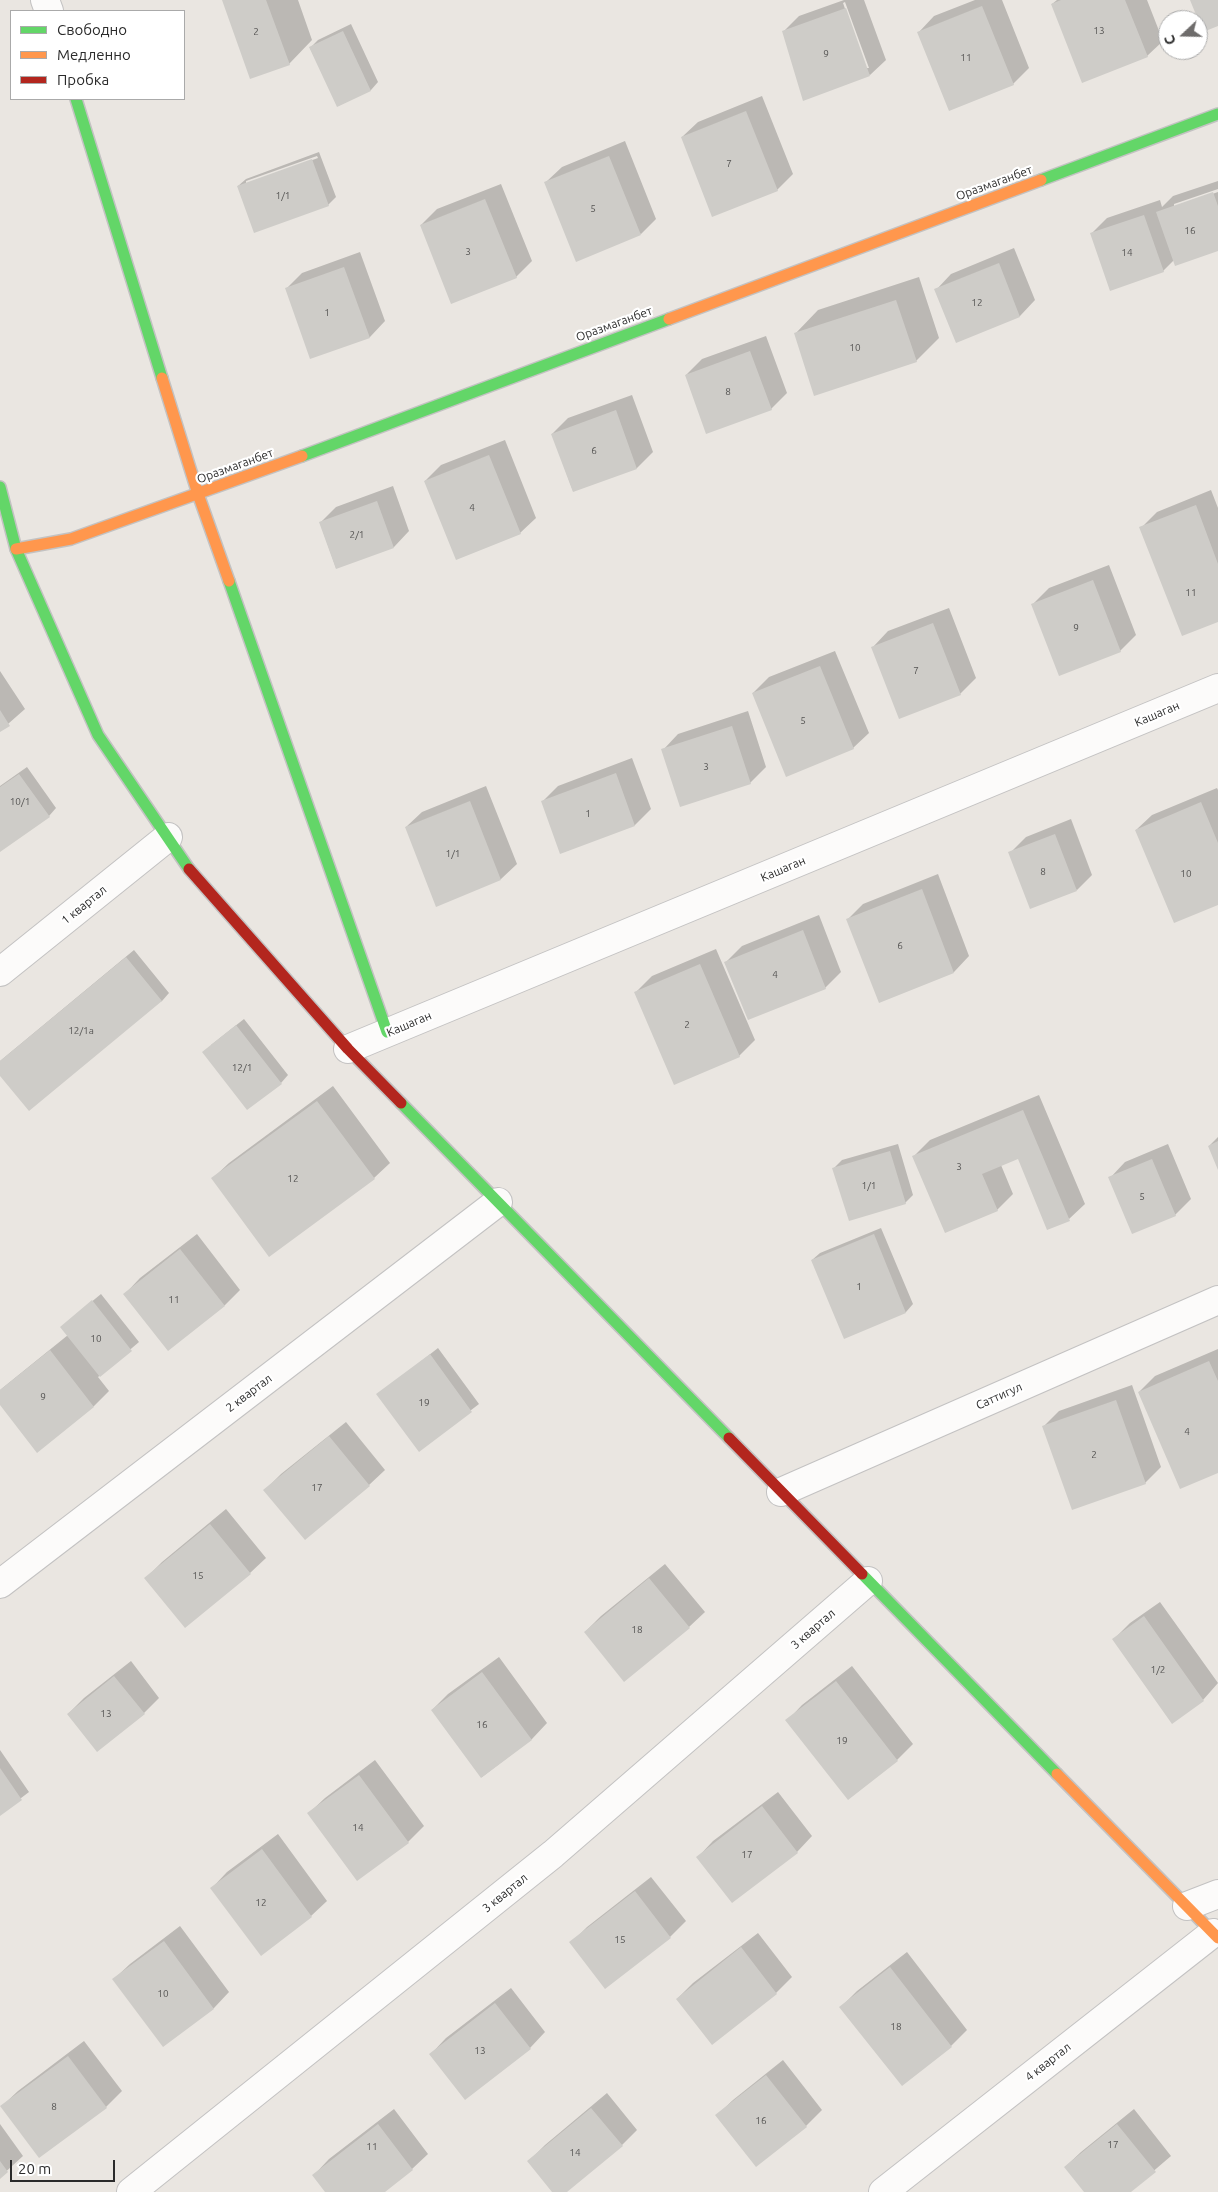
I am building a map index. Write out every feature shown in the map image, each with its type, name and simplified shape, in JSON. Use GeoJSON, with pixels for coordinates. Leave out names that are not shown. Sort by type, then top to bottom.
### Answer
{"type":"FeatureCollection","features":[{"type":"Feature","properties":{"kind":"street"},"geometry":{"type":"LineString","coordinates":[[76,100],[198,494],[388,1032]]}},
{"type":"Feature","properties":{"kind":"street","name":"Оразмаганбет"},"geometry":{"type":"LineString","coordinates":[[16,549],[71,539],[198,494],[1218,114]]}},
{"type":"Feature","properties":{"kind":"street"},"geometry":{"type":"LineString","coordinates":[[0,487],[16,549],[98,735],[195,878],[348,1049],[1215,1936]]}},
{"type":"Feature","properties":{"kind":"street","name":"Кашаган"},"geometry":{"type":"LineString","coordinates":[[348,1049],[1218,688]]}},
{"type":"Feature","properties":{"kind":"street","name":"1 квартал"},"geometry":{"type":"LineString","coordinates":[[0,972],[168,838]]}},
{"type":"Feature","properties":{"kind":"street","name":"2 квартал"},"geometry":{"type":"LineString","coordinates":[[0,1584],[498,1202]]}},
{"type":"Feature","properties":{"kind":"street","name":"Саттигул"},"geometry":{"type":"LineString","coordinates":[[781,1492],[1218,1300]]}},
{"type":"Feature","properties":{"kind":"street","name":"3 квартал"},"geometry":{"type":"LineString","coordinates":[[131,2192],[553,1854],[868,1581]]}},
{"type":"Feature","properties":{"kind":"street"},"geometry":{"type":"LineString","coordinates":[[1187,1906],[1218,1894]]}},
{"type":"Feature","properties":{"kind":"street","name":"4 квартал"},"geometry":{"type":"LineString","coordinates":[[884,2192],[1215,1936]]}},
{"type":"Feature","properties":{"kind":"building"},"geometry":{"type":"Polygon","coordinates":[[[222,0],[266,0],[290,65],[250,79],[222,0]]]}},
{"type":"Feature","properties":{"kind":"building"},"geometry":{"type":"Polygon","coordinates":[[[1061,0],[1125,0],[1148,57],[1082,83],[1051,4],[1061,0]]]}},
{"type":"Feature","properties":{"kind":"building"},"geometry":{"type":"Polygon","coordinates":[[[1190,0],[1218,0],[1218,26],[1208,30],[1208,10],[1194,10],[1190,0]]]}},
{"type":"Feature","properties":{"kind":"building"},"geometry":{"type":"Polygon","coordinates":[[[982,6],[1014,85],[949,111],[917,32],[982,6]]]}},
{"type":"Feature","properties":{"kind":"building"},"geometry":{"type":"Polygon","coordinates":[[[846,8],[870,76],[803,101],[782,31],[846,8]]]}},
{"type":"Feature","properties":{"kind":"building"},"geometry":{"type":"Polygon","coordinates":[[[343,31],[371,91],[337,107],[309,47],[343,31]]]}},
{"type":"Feature","properties":{"kind":"building"},"geometry":{"type":"Polygon","coordinates":[[[746,111],[778,191],[712,217],[681,137],[746,111]]]}},
{"type":"Feature","properties":{"kind":"building"},"geometry":{"type":"Polygon","coordinates":[[[609,156],[641,235],[576,262],[544,182],[609,156]]]}},
{"type":"Feature","properties":{"kind":"building"},"geometry":{"type":"Polygon","coordinates":[[[312,159],[329,206],[254,233],[237,186],[312,159]]]}},
{"type":"Feature","properties":{"kind":"building"},"geometry":{"type":"Polygon","coordinates":[[[1213,192],[1218,206],[1218,251],[1175,266],[1156,212],[1213,192]]]}},
{"type":"Feature","properties":{"kind":"building"},"geometry":{"type":"Polygon","coordinates":[[[485,199],[517,278],[451,304],[420,225],[485,199]]]}},
{"type":"Feature","properties":{"kind":"building"},"geometry":{"type":"Polygon","coordinates":[[[1144,215],[1164,272],[1110,291],[1090,233],[1144,215]]]}},
{"type":"Feature","properties":{"kind":"building"},"geometry":{"type":"Polygon","coordinates":[[[999,263],[1020,317],[956,343],[934,289],[999,263]]]}},
{"type":"Feature","properties":{"kind":"building"},"geometry":{"type":"Polygon","coordinates":[[[344,267],[370,338],[310,359],[285,288],[344,267]]]}},
{"type":"Feature","properties":{"kind":"building"},"geometry":{"type":"Polygon","coordinates":[[[896,300],[917,362],[814,396],[794,333],[896,300]]]}},
{"type":"Feature","properties":{"kind":"building"},"geometry":{"type":"Polygon","coordinates":[[[750,351],[772,410],[706,434],[685,375],[750,351]]]}},
{"type":"Feature","properties":{"kind":"building"},"geometry":{"type":"Polygon","coordinates":[[[616,410],[637,469],[573,492],[551,434],[616,410]]]}},
{"type":"Feature","properties":{"kind":"building"},"geometry":{"type":"Polygon","coordinates":[[[489,455],[521,534],[456,560],[424,481],[489,455]]]}},
{"type":"Feature","properties":{"kind":"building"},"geometry":{"type":"Polygon","coordinates":[[[377,501],[394,548],[336,569],[319,522],[377,501]]]}},
{"type":"Feature","properties":{"kind":"building"},"geometry":{"type":"Polygon","coordinates":[[[1196,505],[1218,564],[1218,622],[1182,636],[1139,527],[1196,505]]]}},
{"type":"Feature","properties":{"kind":"building"},"geometry":{"type":"Polygon","coordinates":[[[1093,580],[1121,652],[1059,676],[1031,604],[1093,580]]]}},
{"type":"Feature","properties":{"kind":"building"},"geometry":{"type":"Polygon","coordinates":[[[933,623],[961,695],[899,719],[871,647],[933,623]]]}},
{"type":"Feature","properties":{"kind":"building"},"geometry":{"type":"Polygon","coordinates":[[[820,666],[854,749],[786,777],[752,693],[820,666]]]}},
{"type":"Feature","properties":{"kind":"building"},"geometry":{"type":"Polygon","coordinates":[[[0,710],[10,726],[0,732],[0,710]]]}},
{"type":"Feature","properties":{"kind":"building"},"geometry":{"type":"Polygon","coordinates":[[[732,726],[751,784],[680,807],[661,749],[732,726]]]}},
{"type":"Feature","properties":{"kind":"building"},"geometry":{"type":"Polygon","coordinates":[[[616,773],[635,826],[560,854],[541,801],[616,773]]]}},
{"type":"Feature","properties":{"kind":"building"},"geometry":{"type":"Polygon","coordinates":[[[19,774],[50,817],[0,852],[0,787],[19,774]]]}},
{"type":"Feature","properties":{"kind":"building"},"geometry":{"type":"Polygon","coordinates":[[[470,801],[501,880],[436,907],[405,827],[470,801]]]}},
{"type":"Feature","properties":{"kind":"building"},"geometry":{"type":"Polygon","coordinates":[[[1201,802],[1218,843],[1218,905],[1174,923],[1135,830],[1201,802]]]}},
{"type":"Feature","properties":{"kind":"building"},"geometry":{"type":"Polygon","coordinates":[[[1055,834],[1077,891],[1030,909],[1008,852],[1055,834]]]}},
{"type":"Feature","properties":{"kind":"building"},"geometry":{"type":"Polygon","coordinates":[[[922,889],[954,973],[879,1003],[846,919],[922,889]]]}},
{"type":"Feature","properties":{"kind":"building"},"geometry":{"type":"Polygon","coordinates":[[[803,930],[826,989],[748,1020],[724,962],[803,930]]]}},
{"type":"Feature","properties":{"kind":"building"},"geometry":{"type":"Polygon","coordinates":[[[126,957],[162,1001],[29,1111],[0,1076],[0,1061],[126,957]]]}},
{"type":"Feature","properties":{"kind":"building"},"geometry":{"type":"Polygon","coordinates":[[[700,964],[740,1057],[674,1085],[634,992],[700,964]]]}},
{"type":"Feature","properties":{"kind":"building"},"geometry":{"type":"Polygon","coordinates":[[[236,1025],[282,1084],[247,1110],[202,1052],[236,1025]]]}},
{"type":"Feature","properties":{"kind":"building"},"geometry":{"type":"Polygon","coordinates":[[[317,1101],[375,1179],[269,1257],[211,1178],[317,1101]]]}},
{"type":"Feature","properties":{"kind":"building"},"geometry":{"type":"Polygon","coordinates":[[[1023,1110],[1070,1221],[1047,1230],[1018,1159],[982,1174],[998,1211],[945,1233],[912,1156],[1023,1110]]]}},
{"type":"Feature","properties":{"kind":"building"},"geometry":{"type":"Polygon","coordinates":[[[1218,1141],[1218,1170],[1208,1146],[1218,1141]]]}},
{"type":"Feature","properties":{"kind":"building"},"geometry":{"type":"Polygon","coordinates":[[[890,1151],[906,1204],[849,1221],[832,1168],[890,1151]]]}},
{"type":"Feature","properties":{"kind":"building"},"geometry":{"type":"Polygon","coordinates":[[[1152,1159],[1176,1216],[1132,1234],[1108,1177],[1152,1159]]]}},
{"type":"Feature","properties":{"kind":"building"},"geometry":{"type":"Polygon","coordinates":[[[874,1234],[906,1313],[844,1339],[811,1260],[874,1234]]]}},
{"type":"Feature","properties":{"kind":"building"},"geometry":{"type":"Polygon","coordinates":[[[180,1249],[225,1306],[168,1351],[123,1294],[180,1249]]]}},
{"type":"Feature","properties":{"kind":"building"},"geometry":{"type":"Polygon","coordinates":[[[92,1300],[132,1351],[100,1377],[60,1327],[92,1300]]]}},
{"type":"Feature","properties":{"kind":"building"},"geometry":{"type":"Polygon","coordinates":[[[50,1350],[94,1407],[37,1453],[0,1405],[0,1390],[50,1350]]]}},
{"type":"Feature","properties":{"kind":"building"},"geometry":{"type":"Polygon","coordinates":[[[430,1354],[472,1412],[419,1452],[376,1394],[430,1354]]]}},
{"type":"Feature","properties":{"kind":"building"},"geometry":{"type":"Polygon","coordinates":[[[1209,1361],[1218,1381],[1218,1473],[1180,1489],[1138,1392],[1209,1361]]]}},
{"type":"Feature","properties":{"kind":"building"},"geometry":{"type":"Polygon","coordinates":[[[1116,1400],[1146,1484],[1072,1510],[1042,1426],[1116,1400]]]}},
{"type":"Feature","properties":{"kind":"building"},"geometry":{"type":"Polygon","coordinates":[[[329,1436],[370,1486],[305,1540],[263,1490],[329,1436]]]}},
{"type":"Feature","properties":{"kind":"building"},"geometry":{"type":"Polygon","coordinates":[[[210,1524],[251,1574],[185,1628],[144,1578],[210,1524]]]}},
{"type":"Feature","properties":{"kind":"building"},"geometry":{"type":"Polygon","coordinates":[[[649,1578],[690,1628],[624,1682],[584,1632],[649,1578]]]}},
{"type":"Feature","properties":{"kind":"building"},"geometry":{"type":"Polygon","coordinates":[[[1144,1616],[1204,1701],[1172,1724],[1112,1639],[1144,1616]]]}},
{"type":"Feature","properties":{"kind":"building"},"geometry":{"type":"Polygon","coordinates":[[[482,1672],[532,1740],[481,1778],[431,1710],[482,1672]]]}},
{"type":"Feature","properties":{"kind":"building"},"geometry":{"type":"Polygon","coordinates":[[[114,1676],[145,1714],[97,1752],[67,1714],[114,1676]]]}},
{"type":"Feature","properties":{"kind":"building"},"geometry":{"type":"Polygon","coordinates":[[[836,1681],[898,1761],[848,1800],[785,1720],[836,1681]]]}},
{"type":"Feature","properties":{"kind":"building"},"geometry":{"type":"Polygon","coordinates":[[[0,1768],[22,1800],[0,1816],[0,1768]]]}},
{"type":"Feature","properties":{"kind":"building"},"geometry":{"type":"Polygon","coordinates":[[[359,1775],[409,1843],[357,1881],[307,1813],[359,1775]]]}},
{"type":"Feature","properties":{"kind":"building"},"geometry":{"type":"Polygon","coordinates":[[[762,1806],[798,1853],[732,1903],[696,1857],[762,1806]]]}},
{"type":"Feature","properties":{"kind":"building"},"geometry":{"type":"Polygon","coordinates":[[[262,1849],[312,1917],[261,1956],[210,1888],[262,1849]]]}},
{"type":"Feature","properties":{"kind":"building"},"geometry":{"type":"Polygon","coordinates":[[[635,1891],[671,1938],[605,1989],[569,1942],[635,1891]]]}},
{"type":"Feature","properties":{"kind":"building"},"geometry":{"type":"Polygon","coordinates":[[[164,1941],[214,2009],[163,2047],[112,1979],[164,1941]]]}},
{"type":"Feature","properties":{"kind":"building"},"geometry":{"type":"Polygon","coordinates":[[[741,1947],[777,1994],[712,2045],[676,1999],[741,1947]]]}},
{"type":"Feature","properties":{"kind":"building"},"geometry":{"type":"Polygon","coordinates":[[[890,1967],[952,2047],[902,2086],[839,2007],[890,1967]]]}},
{"type":"Feature","properties":{"kind":"building"},"geometry":{"type":"Polygon","coordinates":[[[495,2003],[531,2049],[465,2100],[429,2054],[495,2003]]]}},
{"type":"Feature","properties":{"kind":"building"},"geometry":{"type":"Polygon","coordinates":[[[68,2056],[107,2108],[39,2158],[0,2106],[68,2056]]]}},
{"type":"Feature","properties":{"kind":"building"},"geometry":{"type":"Polygon","coordinates":[[[766,2075],[807,2127],[756,2167],[715,2115],[766,2075]]]}},
{"type":"Feature","properties":{"kind":"building"},"geometry":{"type":"Polygon","coordinates":[[[591,2108],[623,2146],[567,2192],[552,2192],[527,2161],[591,2108]]]}},
{"type":"Feature","properties":{"kind":"building"},"geometry":{"type":"Polygon","coordinates":[[[378,2124],[413,2170],[385,2192],[325,2192],[312,2175],[378,2124]]]}},
{"type":"Feature","properties":{"kind":"building"},"geometry":{"type":"Polygon","coordinates":[[[1117,2124],[1156,2172],[1131,2192],[1084,2192],[1064,2167],[1117,2124]]]}},
{"type":"Feature","properties":{"kind":"building"},"geometry":{"type":"Polygon","coordinates":[[[0,2161],[8,2172],[0,2179],[0,2161]]]}},
{"type":"Feature","properties":{"kind":"traffic: fast"},"geometry":{"type":"LineString","coordinates":[[76,100],[162,378]]}},
{"type":"Feature","properties":{"kind":"traffic: fast"},"geometry":{"type":"LineString","coordinates":[[1041,180],[1218,114]]}},
{"type":"Feature","properties":{"kind":"traffic: fast"},"geometry":{"type":"LineString","coordinates":[[302,456],[669,319]]}},
{"type":"Feature","properties":{"kind":"traffic: fast"},"geometry":{"type":"LineString","coordinates":[[0,487],[16,549],[98,735],[189,869]]}},
{"type":"Feature","properties":{"kind":"traffic: fast"},"geometry":{"type":"LineString","coordinates":[[229,581],[387,1032]]}},
{"type":"Feature","properties":{"kind":"traffic: fast"},"geometry":{"type":"LineString","coordinates":[[401,1103],[729,1438]]}},
{"type":"Feature","properties":{"kind":"traffic: fast"},"geometry":{"type":"LineString","coordinates":[[862,1574],[1057,1774]]}},
{"type":"Feature","properties":{"kind":"traffic: slow"},"geometry":{"type":"LineString","coordinates":[[669,319],[1041,180]]}},
{"type":"Feature","properties":{"kind":"traffic: slow"},"geometry":{"type":"LineString","coordinates":[[162,378],[198,494],[229,581]]}},
{"type":"Feature","properties":{"kind":"traffic: slow"},"geometry":{"type":"LineString","coordinates":[[16,549],[71,539],[302,456]]}},
{"type":"Feature","properties":{"kind":"traffic: slow"},"geometry":{"type":"LineString","coordinates":[[1057,1774],[1218,1938]]}},
{"type":"Feature","properties":{"kind":"traffic: jam"},"geometry":{"type":"LineString","coordinates":[[189,869],[348,1049],[401,1103]]}},
{"type":"Feature","properties":{"kind":"traffic: jam"},"geometry":{"type":"LineString","coordinates":[[729,1438],[862,1574]]}}]}
